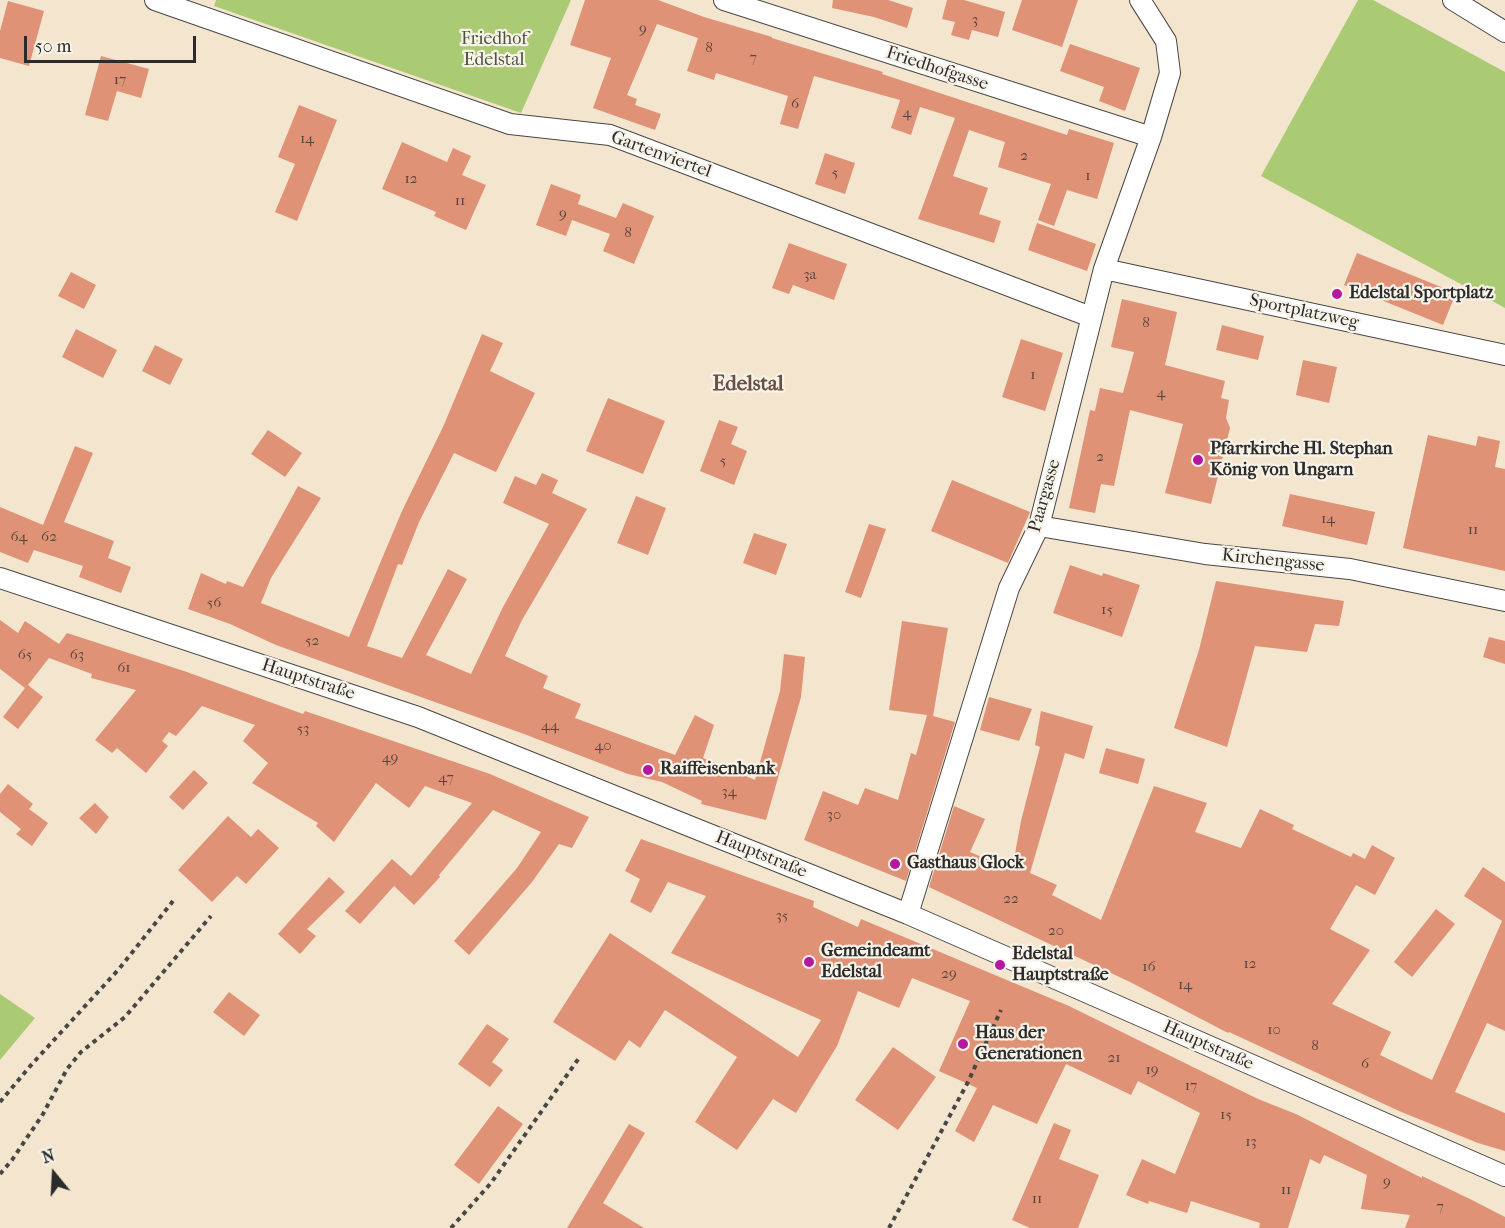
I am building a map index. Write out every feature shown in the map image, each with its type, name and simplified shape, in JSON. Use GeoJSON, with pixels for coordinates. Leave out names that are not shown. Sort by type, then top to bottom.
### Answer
{"type":"FeatureCollection","features":[{"type":"Feature","properties":{"kind":"street","name":"Gartenviertel"},"geometry":{"type":"LineString","coordinates":[[155,0],[203,8],[510,124],[610,135],[1091,317]]}},
{"type":"Feature","properties":{"kind":"street","name":"Friedhofgasse"},"geometry":{"type":"LineString","coordinates":[[724,0],[1151,137]]}},
{"type":"Feature","properties":{"kind":"street","name":"Paargasse"},"geometry":{"type":"LineString","coordinates":[[908,914],[1009,588],[1039,526],[1104,269],[1151,137],[1170,74],[1166,41],[1140,0]]}},
{"type":"Feature","properties":{"kind":"street"},"geometry":{"type":"LineString","coordinates":[[1453,0],[1505,32]]}},
{"type":"Feature","properties":{"kind":"street","name":"Sportplatzweg"},"geometry":{"type":"LineString","coordinates":[[1104,269],[1505,356]]}},
{"type":"Feature","properties":{"kind":"street","name":"Kirchengasse"},"geometry":{"type":"LineString","coordinates":[[1039,526],[1205,554],[1350,569],[1505,601]]}},
{"type":"Feature","properties":{"kind":"street","name":"Hauptstraße"},"geometry":{"type":"LineString","coordinates":[[0,578],[418,717],[908,914],[1505,1176]]}},
{"type":"Feature","properties":{"kind":"path"},"geometry":{"type":"LineString","coordinates":[[0,1102],[118,969],[173,902]]}},
{"type":"Feature","properties":{"kind":"path"},"geometry":{"type":"LineString","coordinates":[[0,1174],[43,1114],[67,1069],[81,1052],[125,1017],[211,916]]}},
{"type":"Feature","properties":{"kind":"path"},"geometry":{"type":"LineString","coordinates":[[889,1228],[968,1082],[1001,1010]]}},
{"type":"Feature","properties":{"kind":"path"},"geometry":{"type":"LineString","coordinates":[[451,1228],[491,1183],[579,1058]]}},
{"type":"Feature","properties":{"kind":"green space","name":"Friedhof Edelstal"},"geometry":{"type":"Polygon","coordinates":[[[216,0],[571,0],[521,113],[214,6],[216,0]]]}},
{"type":"Feature","properties":{"kind":"green space"},"geometry":{"type":"Polygon","coordinates":[[[1358,0],[1373,0],[1505,72],[1505,308],[1261,176],[1358,0]]]}},
{"type":"Feature","properties":{"kind":"green space"},"geometry":{"type":"Polygon","coordinates":[[[0,994],[35,1018],[0,1060],[0,994]]]}},
{"type":"Feature","properties":{"kind":"building"},"geometry":{"type":"Polygon","coordinates":[[[585,0],[658,0],[704,17],[883,72],[882,74],[1067,135],[1069,129],[1114,143],[1097,199],[1067,190],[1054,226],[1038,220],[1051,184],[998,167],[1005,142],[969,130],[953,176],[988,188],[979,214],[1001,221],[994,243],[918,219],[955,118],[920,107],[911,135],[891,128],[900,100],[814,76],[798,129],[780,124],[788,96],[716,73],[714,80],[687,71],[698,38],[657,24],[627,95],[637,99],[635,105],[661,114],[655,130],[593,108],[611,58],[570,45],[585,0]]]}},
{"type":"Feature","properties":{"kind":"building"},"geometry":{"type":"Polygon","coordinates":[[[833,0],[888,0],[913,8],[907,28],[874,17],[832,8],[833,0]]]}},
{"type":"Feature","properties":{"kind":"building"},"geometry":{"type":"Polygon","coordinates":[[[947,0],[964,0],[1005,12],[998,37],[972,30],[969,40],[951,35],[955,22],[942,19],[947,0]]]}},
{"type":"Feature","properties":{"kind":"building"},"geometry":{"type":"Polygon","coordinates":[[[1022,0],[1078,0],[1062,47],[1012,30],[1022,0]]]}},
{"type":"Feature","properties":{"kind":"building"},"geometry":{"type":"Polygon","coordinates":[[[8,1],[44,11],[29,66],[0,58],[0,31],[8,1]]]}},
{"type":"Feature","properties":{"kind":"building"},"geometry":{"type":"Polygon","coordinates":[[[1070,44],[1140,68],[1125,111],[1099,101],[1104,87],[1060,71],[1070,44]]]}},
{"type":"Feature","properties":{"kind":"building"},"geometry":{"type":"Polygon","coordinates":[[[101,56],[149,69],[141,98],[117,91],[108,121],[85,115],[101,56]]]}},
{"type":"Feature","properties":{"kind":"building"},"geometry":{"type":"Polygon","coordinates":[[[299,105],[337,120],[297,221],[275,212],[295,164],[278,157],[299,105]]]}},
{"type":"Feature","properties":{"kind":"building"},"geometry":{"type":"Polygon","coordinates":[[[402,142],[447,162],[453,148],[471,156],[462,175],[486,185],[466,230],[434,216],[436,212],[382,189],[402,142]]]}},
{"type":"Feature","properties":{"kind":"building"},"geometry":{"type":"Polygon","coordinates":[[[825,153],[855,163],[845,194],[815,184],[825,153]]]}},
{"type":"Feature","properties":{"kind":"building"},"geometry":{"type":"Polygon","coordinates":[[[551,184],[581,195],[578,204],[616,218],[623,203],[654,216],[634,264],[603,251],[610,234],[572,220],[566,236],[536,225],[551,184]]]}},
{"type":"Feature","properties":{"kind":"building"},"geometry":{"type":"Polygon","coordinates":[[[1037,223],[1096,244],[1087,271],[1028,250],[1037,223]]]}},
{"type":"Feature","properties":{"kind":"building"},"geometry":{"type":"Polygon","coordinates":[[[789,243],[847,264],[834,300],[793,285],[789,294],[772,288],[789,243]]]}},
{"type":"Feature","properties":{"kind":"building"},"geometry":{"type":"Polygon","coordinates":[[[1357,253],[1456,293],[1443,325],[1344,285],[1357,253]]]}},
{"type":"Feature","properties":{"kind":"building"},"geometry":{"type":"Polygon","coordinates":[[[71,272],[96,285],[84,309],[58,296],[71,272]]]}},
{"type":"Feature","properties":{"kind":"building"},"geometry":{"type":"Polygon","coordinates":[[[1122,299],[1177,312],[1165,365],[1225,381],[1221,398],[1229,400],[1226,418],[1230,428],[1211,504],[1165,493],[1183,424],[1130,410],[1114,486],[1101,484],[1095,513],[1069,508],[1090,410],[1095,411],[1100,388],[1123,393],[1134,352],[1111,347],[1122,299]]]}},
{"type":"Feature","properties":{"kind":"building"},"geometry":{"type":"Polygon","coordinates":[[[1222,325],[1264,336],[1258,360],[1216,350],[1222,325]]]}},
{"type":"Feature","properties":{"kind":"building"},"geometry":{"type":"Polygon","coordinates":[[[76,329],[117,350],[103,378],[62,357],[76,329]]]}},
{"type":"Feature","properties":{"kind":"building"},"geometry":{"type":"Polygon","coordinates":[[[482,334],[503,343],[490,371],[535,393],[496,472],[454,453],[419,522],[402,565],[398,564],[367,646],[402,658],[448,569],[467,579],[426,655],[471,674],[503,607],[549,524],[503,503],[515,476],[536,485],[542,473],[558,480],[552,493],[587,509],[522,620],[505,656],[548,676],[543,688],[581,704],[575,718],[675,755],[695,715],[714,725],[703,758],[755,780],[780,691],[784,654],[805,657],[801,697],[766,820],[701,804],[702,801],[662,782],[628,774],[276,645],[230,624],[188,609],[201,573],[226,584],[227,581],[243,587],[298,486],[321,498],[271,578],[261,603],[349,637],[402,511],[443,427],[482,334]]]}},
{"type":"Feature","properties":{"kind":"building"},"geometry":{"type":"Polygon","coordinates":[[[1021,339],[1063,353],[1045,411],[1002,397],[1021,339]]]}},
{"type":"Feature","properties":{"kind":"building"},"geometry":{"type":"Polygon","coordinates":[[[155,345],[183,359],[170,385],[142,371],[155,345]]]}},
{"type":"Feature","properties":{"kind":"building"},"geometry":{"type":"Polygon","coordinates":[[[1303,360],[1337,367],[1329,403],[1296,395],[1303,360]]]}},
{"type":"Feature","properties":{"kind":"building"},"geometry":{"type":"Polygon","coordinates":[[[608,398],[665,421],[643,474],[586,451],[608,398]]]}},
{"type":"Feature","properties":{"kind":"building"},"geometry":{"type":"Polygon","coordinates":[[[719,420],[738,427],[731,444],[747,451],[734,485],[700,471],[719,420]]]}},
{"type":"Feature","properties":{"kind":"building"},"geometry":{"type":"Polygon","coordinates":[[[268,430],[302,453],[285,477],[251,454],[268,430]]]}},
{"type":"Feature","properties":{"kind":"building"},"geometry":{"type":"Polygon","coordinates":[[[1428,435],[1476,446],[1478,436],[1500,441],[1495,467],[1505,469],[1505,571],[1403,548],[1428,435]]]}},
{"type":"Feature","properties":{"kind":"building"},"geometry":{"type":"Polygon","coordinates":[[[75,446],[93,453],[64,522],[114,541],[108,558],[131,567],[121,593],[79,577],[83,566],[34,550],[28,563],[0,552],[0,507],[43,525],[75,446]]]}},
{"type":"Feature","properties":{"kind":"building"},"geometry":{"type":"Polygon","coordinates":[[[952,480],[1030,512],[1008,563],[931,531],[952,480]]]}},
{"type":"Feature","properties":{"kind":"building"},"geometry":{"type":"Polygon","coordinates":[[[1290,494],[1375,512],[1367,545],[1282,526],[1290,494]]]}},
{"type":"Feature","properties":{"kind":"building"},"geometry":{"type":"Polygon","coordinates":[[[636,496],[666,508],[648,555],[617,543],[636,496]]]}},
{"type":"Feature","properties":{"kind":"building"},"geometry":{"type":"Polygon","coordinates":[[[869,524],[886,529],[861,598],[845,592],[869,524]]]}},
{"type":"Feature","properties":{"kind":"building"},"geometry":{"type":"Polygon","coordinates":[[[754,533],[787,544],[776,575],[743,563],[754,533]]]}},
{"type":"Feature","properties":{"kind":"building"},"geometry":{"type":"Polygon","coordinates":[[[1070,565],[1140,585],[1122,637],[1053,613],[1070,565]]]}},
{"type":"Feature","properties":{"kind":"building"},"geometry":{"type":"Polygon","coordinates":[[[1216,581],[1344,601],[1339,626],[1315,624],[1307,652],[1255,646],[1227,747],[1174,728],[1199,650],[1216,581]]]}},
{"type":"Feature","properties":{"kind":"building"},"geometry":{"type":"Polygon","coordinates":[[[0,620],[18,633],[25,621],[59,644],[67,633],[184,671],[303,714],[305,711],[490,774],[589,817],[572,848],[559,844],[532,882],[469,955],[454,941],[517,868],[541,832],[493,810],[439,875],[440,877],[414,905],[394,886],[360,924],[345,911],[392,859],[411,876],[472,803],[425,786],[409,808],[376,783],[334,842],[316,826],[318,823],[252,783],[268,763],[243,741],[255,725],[202,706],[176,736],[169,732],[162,741],[168,746],[146,773],[117,748],[112,753],[95,740],[136,690],[91,678],[92,674],[49,658],[28,685],[43,697],[18,729],[3,717],[25,688],[0,669],[0,620]]]}},
{"type":"Feature","properties":{"kind":"building"},"geometry":{"type":"Polygon","coordinates":[[[902,621],[948,628],[933,716],[929,715],[955,722],[906,881],[804,840],[823,791],[858,805],[865,788],[898,800],[911,753],[916,755],[927,715],[889,710],[902,621]]]}},
{"type":"Feature","properties":{"kind":"building"},"geometry":{"type":"Polygon","coordinates":[[[1489,637],[1505,641],[1505,664],[1483,657],[1489,637]]]}},
{"type":"Feature","properties":{"kind":"building"},"geometry":{"type":"Polygon","coordinates":[[[989,697],[1032,709],[1019,741],[980,730],[989,697]]]}},
{"type":"Feature","properties":{"kind":"building"},"geometry":{"type":"Polygon","coordinates":[[[1041,711],[1093,726],[1084,759],[1065,753],[1030,873],[1057,885],[1052,895],[1101,920],[1154,786],[1207,803],[1195,832],[1241,848],[1260,809],[1294,825],[1292,829],[1351,857],[1353,853],[1365,859],[1372,845],[1395,858],[1375,895],[1356,885],[1330,929],[1370,950],[1332,1004],[1391,1032],[1380,1055],[1432,1080],[1502,921],[1464,896],[1483,867],[1505,882],[1505,1031],[1487,1023],[1455,1092],[1505,1113],[1505,1151],[1478,1143],[1399,1111],[1228,1033],[1130,982],[929,887],[954,806],[985,819],[970,852],[1012,870],[1021,821],[1040,747],[1035,745],[1041,711]]]}},
{"type":"Feature","properties":{"kind":"building"},"geometry":{"type":"Polygon","coordinates":[[[1106,748],[1145,759],[1138,784],[1099,773],[1106,748]]]}},
{"type":"Feature","properties":{"kind":"building"},"geometry":{"type":"Polygon","coordinates":[[[194,770],[208,783],[183,810],[169,797],[194,770]]]}},
{"type":"Feature","properties":{"kind":"building"},"geometry":{"type":"Polygon","coordinates":[[[8,784],[33,804],[29,809],[48,823],[32,846],[16,834],[21,829],[0,812],[0,794],[8,784]]]}},
{"type":"Feature","properties":{"kind":"building"},"geometry":{"type":"Polygon","coordinates":[[[95,803],[109,817],[96,834],[79,818],[95,803]]]}},
{"type":"Feature","properties":{"kind":"building"},"geometry":{"type":"Polygon","coordinates":[[[228,816],[251,837],[258,829],[279,848],[246,884],[237,876],[212,902],[178,870],[228,816]]]}},
{"type":"Feature","properties":{"kind":"building"},"geometry":{"type":"Polygon","coordinates":[[[641,839],[814,901],[813,907],[858,927],[861,919],[1069,1006],[1258,1099],[1296,1114],[1422,1178],[1422,1176],[1472,1200],[1505,1217],[1505,1228],[1405,1228],[1410,1215],[1361,1209],[1367,1175],[1324,1155],[1320,1164],[1310,1159],[1288,1228],[1259,1228],[1260,1223],[1191,1201],[1187,1213],[1149,1201],[1148,1204],[1126,1195],[1142,1159],[1175,1174],[1200,1113],[1138,1081],[1131,1095],[1066,1064],[1037,1124],[993,1105],[974,1142],[955,1131],[977,1088],[939,1071],[970,1001],[912,978],[899,1008],[858,991],[837,1046],[796,1113],[773,1099],[737,1150],[695,1122],[737,1057],[665,1010],[640,1048],[629,1040],[615,1061],[553,1022],[610,933],[798,1057],[821,1020],[671,953],[706,896],[668,882],[651,913],[630,902],[640,879],[625,871],[641,839]]]}},
{"type":"Feature","properties":{"kind":"building"},"geometry":{"type":"Polygon","coordinates":[[[329,877],[345,892],[307,929],[316,936],[300,954],[278,934],[329,877]]]}},
{"type":"Feature","properties":{"kind":"building"},"geometry":{"type":"Polygon","coordinates":[[[1436,909],[1455,924],[1412,977],[1394,962],[1436,909]]]}},
{"type":"Feature","properties":{"kind":"building"},"geometry":{"type":"Polygon","coordinates":[[[229,992],[260,1015],[244,1036],[213,1012],[229,992]]]}},
{"type":"Feature","properties":{"kind":"building"},"geometry":{"type":"Polygon","coordinates":[[[487,1024],[509,1039],[492,1062],[503,1070],[490,1087],[458,1064],[487,1024]]]}},
{"type":"Feature","properties":{"kind":"building"},"geometry":{"type":"Polygon","coordinates":[[[893,1047],[936,1077],[898,1130],[855,1100],[893,1047]]]}},
{"type":"Feature","properties":{"kind":"building"},"geometry":{"type":"Polygon","coordinates":[[[498,1106],[523,1124],[479,1184],[454,1165],[498,1106]]]}},
{"type":"Feature","properties":{"kind":"building"},"geometry":{"type":"Polygon","coordinates":[[[1054,1123],[1071,1130],[1059,1159],[1099,1175],[1078,1228],[1030,1228],[1012,1220],[1054,1123]]]}},
{"type":"Feature","properties":{"kind":"building"},"geometry":{"type":"Polygon","coordinates":[[[629,1124],[645,1133],[603,1203],[644,1228],[567,1228],[629,1124]]]}},
{"type":"Feature","properties":{"kind":"place","name":"Edelstal Sportplatz"},"geometry":{"type":"Point","coordinates":[1337,294]}},
{"type":"Feature","properties":{"kind":"place","name":"Pfarrkirche Hl. Stephan König von Ungarn"},"geometry":{"type":"Point","coordinates":[1198,460]}},
{"type":"Feature","properties":{"kind":"place","name":"Raiffeisenbank"},"geometry":{"type":"Point","coordinates":[648,770]}},
{"type":"Feature","properties":{"kind":"place","name":"Gasthaus Glock"},"geometry":{"type":"Point","coordinates":[895,864]}},
{"type":"Feature","properties":{"kind":"place","name":"Gemeindeamt Edelstal"},"geometry":{"type":"Point","coordinates":[809,962]}},
{"type":"Feature","properties":{"kind":"place","name":"Edelstal Hauptstraße"},"geometry":{"type":"Point","coordinates":[1000,965]}},
{"type":"Feature","properties":{"kind":"place","name":"Haus der Generationen"},"geometry":{"type":"Point","coordinates":[963,1044]}},
{"type":"Feature","properties":{"kind":"district","name":"Edelstal"},"geometry":{"type":"Point","coordinates":[748,385]}}]}
